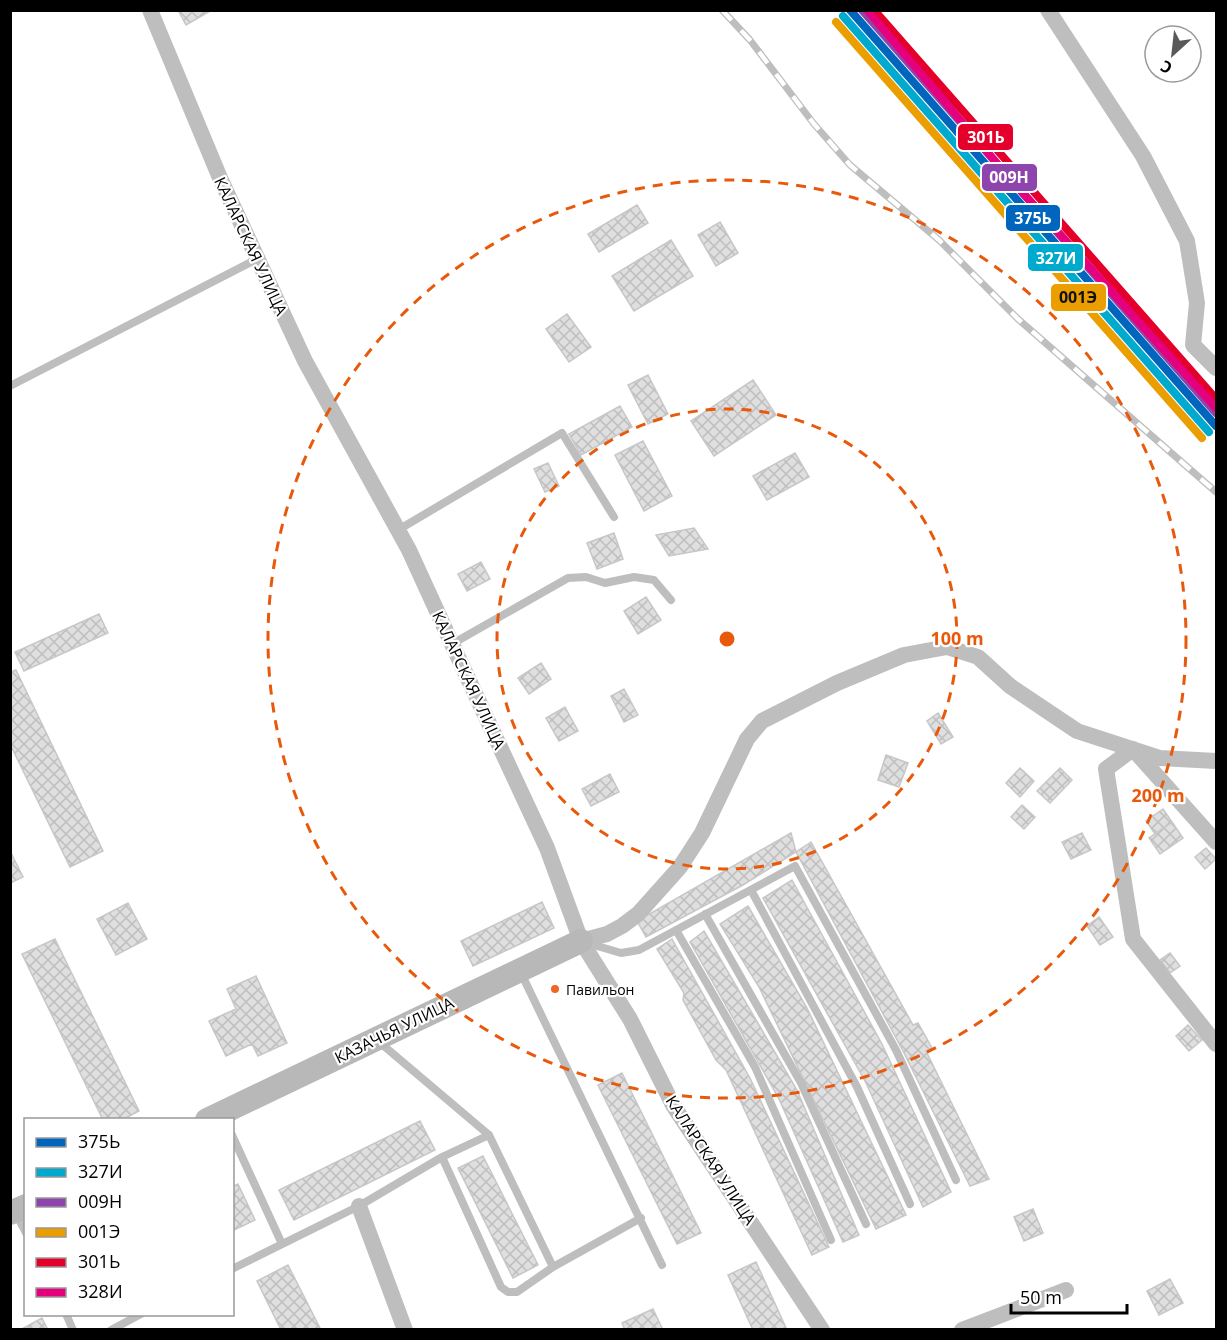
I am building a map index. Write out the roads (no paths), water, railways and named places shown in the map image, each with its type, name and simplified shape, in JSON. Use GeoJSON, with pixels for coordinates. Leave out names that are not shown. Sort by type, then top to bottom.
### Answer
{"type":"FeatureCollection","features":[{"type":"Feature","properties":{"kind":"street","name":"КАЛАРСКАЯ УЛИЦА"},"geometry":{"type":"LineString","coordinates":[[150,10],[220,178],[305,361],[398,530],[453,644],[547,848],[580,941],[630,1019],[673,1105],[822,1329]]}},
{"type":"Feature","properties":{"kind":"street"},"geometry":{"type":"LineString","coordinates":[[1048,10],[1143,156],[1187,241],[1197,303],[1193,345],[1216,368]]}},
{"type":"Feature","properties":{"kind":"street"},"geometry":{"type":"LineString","coordinates":[[580,941],[607,934],[622,926],[638,914],[673,876],[702,833],[747,739],[762,722],[837,683],[904,655],[947,647],[978,657],[1010,686],[1077,730],[1160,758],[1216,761]]}},
{"type":"Feature","properties":{"kind":"street"},"geometry":{"type":"LineString","coordinates":[[1133,749],[1106,769],[1133,939],[1216,1044]]}},
{"type":"Feature","properties":{"kind":"street"},"geometry":{"type":"LineString","coordinates":[[1133,749],[1216,842]]}},
{"type":"Feature","properties":{"kind":"street","name":"КАЗАЧЬЯ УЛИЦА"},"geometry":{"type":"LineString","coordinates":[[218,1117],[580,941]]}},
{"type":"Feature","properties":{"kind":"street"},"geometry":{"type":"LineString","coordinates":[[359,1206],[405,1329]]}},
{"type":"Feature","properties":{"kind":"street"},"geometry":{"type":"LineString","coordinates":[[962,1329],[1066,1290]]}},
{"type":"Feature","properties":{"kind":"lane"},"geometry":{"type":"LineString","coordinates":[[10,386],[257,259]]}},
{"type":"Feature","properties":{"kind":"lane"},"geometry":{"type":"LineString","coordinates":[[398,530],[562,433],[614,517]]}},
{"type":"Feature","properties":{"kind":"lane"},"geometry":{"type":"LineString","coordinates":[[453,644],[568,578],[586,577],[605,583],[634,577],[654,580],[671,600]]}},
{"type":"Feature","properties":{"kind":"lane"},"geometry":{"type":"LineString","coordinates":[[580,941],[621,953],[639,950],[795,866],[896,1050],[956,1180]]}},
{"type":"Feature","properties":{"kind":"lane"},"geometry":{"type":"LineString","coordinates":[[751,890],[857,1087],[910,1204]]}},
{"type":"Feature","properties":{"kind":"lane"},"geometry":{"type":"LineString","coordinates":[[705,914],[801,1083],[866,1224]]}},
{"type":"Feature","properties":{"kind":"lane"},"geometry":{"type":"LineString","coordinates":[[676,930],[755,1067],[831,1240]]}},
{"type":"Feature","properties":{"kind":"lane"},"geometry":{"type":"LineString","coordinates":[[519,970],[662,1265]]}},
{"type":"Feature","properties":{"kind":"lane"},"geometry":{"type":"LineString","coordinates":[[376,1039],[489,1135],[553,1267]]}},
{"type":"Feature","properties":{"kind":"lane"},"geometry":{"type":"LineString","coordinates":[[234,1268],[359,1206],[442,1157],[489,1135]]}},
{"type":"Feature","properties":{"kind":"lane"},"geometry":{"type":"LineString","coordinates":[[234,1139],[282,1244]]}},
{"type":"Feature","properties":{"kind":"lane"},"geometry":{"type":"LineString","coordinates":[[442,1157],[501,1287],[508,1292],[516,1292],[553,1267],[641,1218]]}},
{"type":"Feature","properties":{"kind":"lane"},"geometry":{"type":"LineString","coordinates":[[17,1210],[24,1228]]}},
{"type":"Feature","properties":{"kind":"lane"},"geometry":{"type":"LineString","coordinates":[[111,1329],[137,1316]]}},
{"type":"Feature","properties":{"kind":"railway"},"geometry":{"type":"LineString","coordinates":[[722,10],[750,40],[814,124],[850,165],[939,240],[1018,319],[1216,492]]}},
{"type":"Feature","properties":{"kind":"place","name":"Павильон"},"geometry":{"type":"Point","coordinates":[555,989]}}]}
